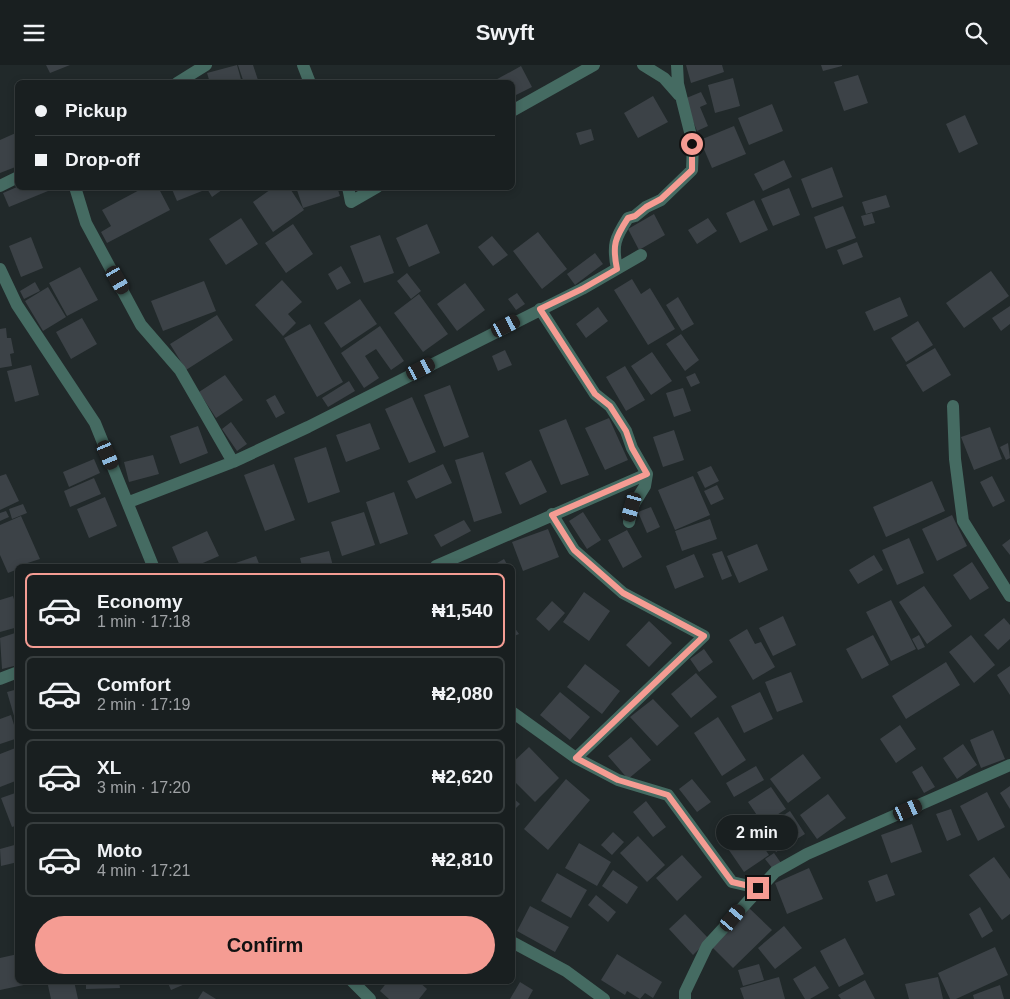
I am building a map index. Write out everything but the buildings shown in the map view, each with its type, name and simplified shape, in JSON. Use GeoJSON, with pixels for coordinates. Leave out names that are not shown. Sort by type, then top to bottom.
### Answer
{"type":"FeatureCollection","features":[{"type":"Feature","properties":{"kind":"street"},"geometry":{"type":"LineString","coordinates":[[182,80],[206,65]]}},
{"type":"Feature","properties":{"kind":"street"},"geometry":{"type":"LineString","coordinates":[[303,65],[309,80]]}},
{"type":"Feature","properties":{"kind":"street"},"geometry":{"type":"LineString","coordinates":[[515,109],[594,65]]}},
{"type":"Feature","properties":{"kind":"street"},"geometry":{"type":"LineString","coordinates":[[644,65],[664,78],[682,97]]}},
{"type":"Feature","properties":{"kind":"street"},"geometry":{"type":"LineString","coordinates":[[617,269],[613,251],[616,237],[628,218],[635,216],[646,207],[661,199],[692,170],[692,144],[678,84],[677,65]]}},
{"type":"Feature","properties":{"kind":"street"},"geometry":{"type":"LineString","coordinates":[[0,186],[15,178]]}},
{"type":"Feature","properties":{"kind":"street"},"geometry":{"type":"LineString","coordinates":[[76,190],[86,223],[141,325],[180,370],[233,462]]}},
{"type":"Feature","properties":{"kind":"street"},"geometry":{"type":"LineString","coordinates":[[349,190],[351,202],[371,190]]}},
{"type":"Feature","properties":{"kind":"street"},"geometry":{"type":"LineString","coordinates":[[128,502],[233,462],[582,289],[641,255]]}},
{"type":"Feature","properties":{"kind":"street"},"geometry":{"type":"LineString","coordinates":[[0,269],[17,305],[95,423],[152,564]]}},
{"type":"Feature","properties":{"kind":"street"},"geometry":{"type":"LineString","coordinates":[[540,309],[595,394],[610,406],[626,431],[632,448],[647,474],[645,486],[632,507],[628,522]]}},
{"type":"Feature","properties":{"kind":"street"},"geometry":{"type":"LineString","coordinates":[[953,406],[955,459],[963,521],[1010,596]]}},
{"type":"Feature","properties":{"kind":"street"},"geometry":{"type":"LineString","coordinates":[[441,564],[647,474]]}},
{"type":"Feature","properties":{"kind":"street"},"geometry":{"type":"LineString","coordinates":[[552,515],[574,550],[623,593],[704,636],[576,758]]}},
{"type":"Feature","properties":{"kind":"street"},"geometry":{"type":"LineString","coordinates":[[0,679],[15,673]]}},
{"type":"Feature","properties":{"kind":"street"},"geometry":{"type":"LineString","coordinates":[[515,714],[576,758],[618,780],[668,795],[732,882],[758,888]]}},
{"type":"Feature","properties":{"kind":"street"},"geometry":{"type":"LineString","coordinates":[[685,999],[685,992],[707,946],[758,888],[775,872],[807,854],[1010,765]]}},
{"type":"Feature","properties":{"kind":"street"},"geometry":{"type":"LineString","coordinates":[[515,944],[566,971],[604,999]]}},
{"type":"Feature","properties":{"kind":"street"},"geometry":{"type":"LineString","coordinates":[[355,984],[370,999]]}},
{"type":"Feature","properties":{"kind":"route"},"geometry":{"type":"LineString","coordinates":[[692,144],[692,170],[673,190],[635,216],[628,218],[616,237],[613,251],[617,269],[582,289],[540,309],[595,394],[610,406],[626,431],[632,448],[647,474],[552,515],[574,550],[623,593],[704,636],[576,758],[618,780],[668,795],[732,882],[758,888]]}}]}
